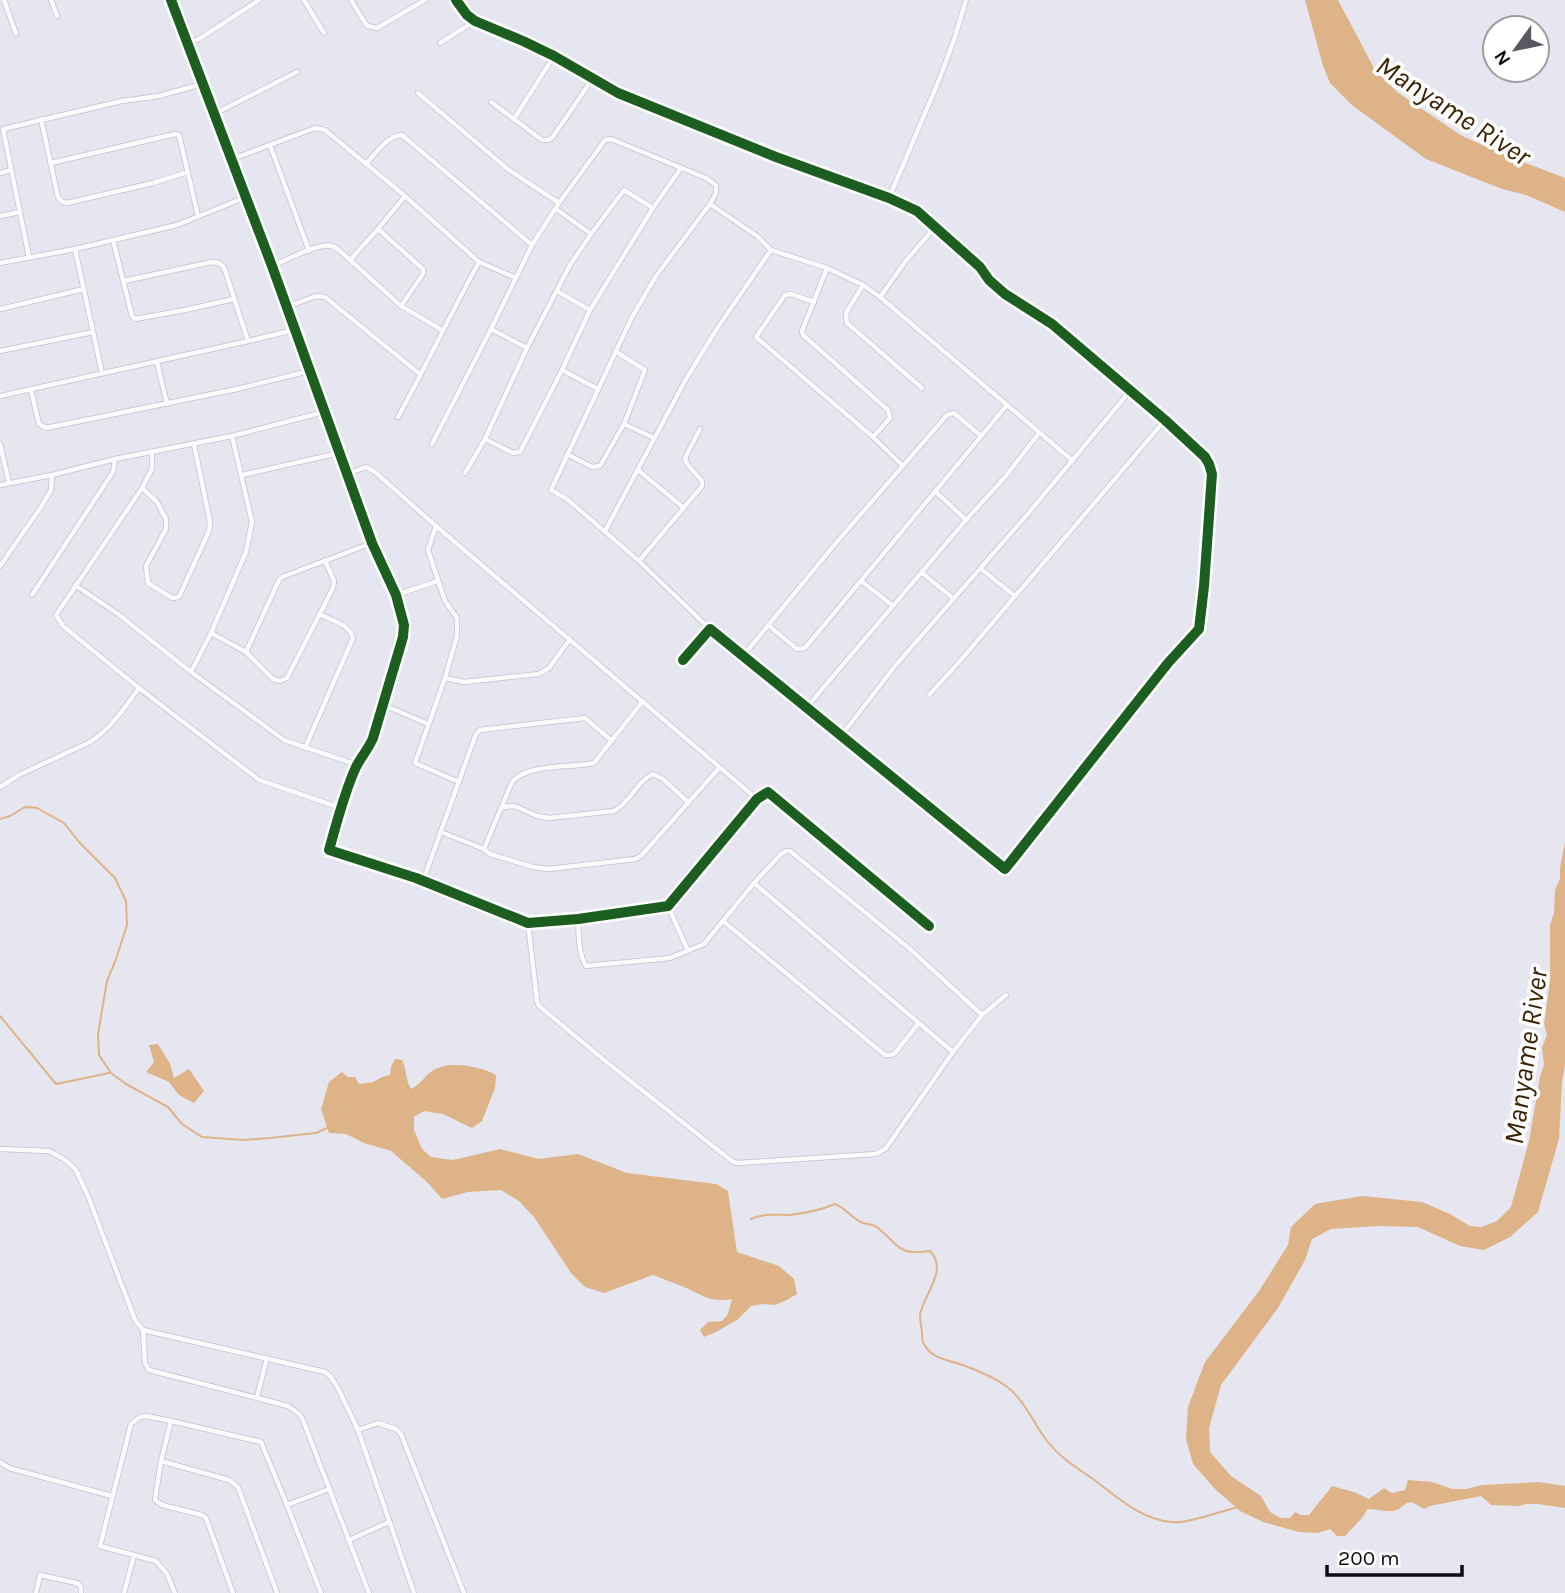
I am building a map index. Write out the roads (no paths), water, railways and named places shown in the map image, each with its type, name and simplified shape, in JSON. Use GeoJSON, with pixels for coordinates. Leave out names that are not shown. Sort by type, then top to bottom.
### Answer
{"type":"FeatureCollection","features":[{"type":"Feature","properties":{"kind":"street"},"geometry":{"type":"LineString","coordinates":[[4,0],[16,34]]}},
{"type":"Feature","properties":{"kind":"street"},"geometry":{"type":"LineString","coordinates":[[51,0],[57,16]]}},
{"type":"Feature","properties":{"kind":"street"},"geometry":{"type":"LineString","coordinates":[[188,43],[199,39],[259,0]]}},
{"type":"Feature","properties":{"kind":"street"},"geometry":{"type":"LineString","coordinates":[[304,0],[324,33]]}},
{"type":"Feature","properties":{"kind":"street"},"geometry":{"type":"LineString","coordinates":[[351,0],[367,26],[377,28],[425,0]]}},
{"type":"Feature","properties":{"kind":"street"},"geometry":{"type":"LineString","coordinates":[[432,444],[532,245],[557,206],[608,139],[706,178],[716,186],[716,193],[656,276],[632,317],[551,490],[567,499],[605,531],[674,593],[709,629],[1005,869],[1168,663],[1199,629],[1212,474],[1209,464],[1205,457],[1165,420],[1052,324],[989,281],[980,267],[917,211],[618,93],[554,56],[475,21],[456,0]]}},
{"type":"Feature","properties":{"kind":"street"},"geometry":{"type":"LineString","coordinates":[[889,198],[946,61],[966,0]]}},
{"type":"Feature","properties":{"kind":"street"},"geometry":{"type":"LineString","coordinates":[[173,1],[372,543],[396,595],[404,632],[384,705],[371,742],[357,765],[328,850],[423,881],[528,923],[578,919],[668,906],[757,799],[768,792],[929,926]]}},
{"type":"Feature","properties":{"kind":"street"},"geometry":{"type":"LineString","coordinates":[[440,43],[475,21]]}},
{"type":"Feature","properties":{"kind":"street"},"geometry":{"type":"LineString","coordinates":[[514,119],[554,56]]}},
{"type":"Feature","properties":{"kind":"street"},"geometry":{"type":"LineString","coordinates":[[214,114],[297,72]]}},
{"type":"Feature","properties":{"kind":"street"},"geometry":{"type":"LineString","coordinates":[[491,102],[542,140],[548,140],[593,78]]}},
{"type":"Feature","properties":{"kind":"street"},"geometry":{"type":"LineString","coordinates":[[29,257],[1,129],[122,100],[159,96],[202,83]]}},
{"type":"Feature","properties":{"kind":"street"},"geometry":{"type":"LineString","coordinates":[[418,93],[509,170],[591,234]]}},
{"type":"Feature","properties":{"kind":"street"},"geometry":{"type":"LineString","coordinates":[[41,120],[58,197],[62,202],[153,183],[188,172]]}},
{"type":"Feature","properties":{"kind":"street"},"geometry":{"type":"LineString","coordinates":[[232,159],[316,128],[325,130],[479,262],[516,278]]}},
{"type":"Feature","properties":{"kind":"street"},"geometry":{"type":"LineString","coordinates":[[51,163],[179,135],[198,216]]}},
{"type":"Feature","properties":{"kind":"street"},"geometry":{"type":"LineString","coordinates":[[366,164],[384,144],[402,135],[532,245]]}},
{"type":"Feature","properties":{"kind":"street"},"geometry":{"type":"LineString","coordinates":[[270,145],[309,251]]}},
{"type":"Feature","properties":{"kind":"street"},"geometry":{"type":"LineString","coordinates":[[485,439],[513,453],[520,452],[590,310],[681,168]]}},
{"type":"Feature","properties":{"kind":"street"},"geometry":{"type":"LineString","coordinates":[[0,173],[11,170]]}},
{"type":"Feature","properties":{"kind":"street"},"geometry":{"type":"LineString","coordinates":[[465,473],[485,439],[527,348],[570,265],[591,234],[624,190],[653,208]]}},
{"type":"Feature","properties":{"kind":"street"},"geometry":{"type":"LineString","coordinates":[[350,260],[405,196]]}},
{"type":"Feature","properties":{"kind":"street"},"geometry":{"type":"LineString","coordinates":[[0,263],[177,225],[246,197]]}},
{"type":"Feature","properties":{"kind":"street"},"geometry":{"type":"LineString","coordinates":[[710,204],[757,236],[771,250],[827,268],[863,285],[880,297],[1073,461]]}},
{"type":"Feature","properties":{"kind":"street"},"geometry":{"type":"LineString","coordinates":[[0,216],[20,212]]}},
{"type":"Feature","properties":{"kind":"street"},"geometry":{"type":"LineString","coordinates":[[880,297],[935,227]]}},
{"type":"Feature","properties":{"kind":"street"},"geometry":{"type":"LineString","coordinates":[[378,229],[423,269],[424,274],[401,306]]}},
{"type":"Feature","properties":{"kind":"street"},"geometry":{"type":"LineString","coordinates":[[113,240],[135,319],[234,299]]}},
{"type":"Feature","properties":{"kind":"street"},"geometry":{"type":"LineString","coordinates":[[272,266],[322,246],[334,247],[401,306],[442,330]]}},
{"type":"Feature","properties":{"kind":"street"},"geometry":{"type":"LineString","coordinates":[[75,249],[102,373]]}},
{"type":"Feature","properties":{"kind":"street"},"geometry":{"type":"LineString","coordinates":[[605,531],[671,406],[718,327],[771,250]]}},
{"type":"Feature","properties":{"kind":"street"},"geometry":{"type":"LineString","coordinates":[[124,281],[212,262],[219,263],[224,267],[248,341]]}},
{"type":"Feature","properties":{"kind":"street"},"geometry":{"type":"LineString","coordinates":[[398,417],[479,262]]}},
{"type":"Feature","properties":{"kind":"street"},"geometry":{"type":"LineString","coordinates":[[827,268],[802,331],[803,335],[888,410],[890,418],[873,437]]}},
{"type":"Feature","properties":{"kind":"street"},"geometry":{"type":"LineString","coordinates":[[863,285],[846,313],[847,323],[922,388]]}},
{"type":"Feature","properties":{"kind":"street"},"geometry":{"type":"LineString","coordinates":[[0,309],[84,289]]}},
{"type":"Feature","properties":{"kind":"street"},"geometry":{"type":"LineString","coordinates":[[558,291],[590,310]]}},
{"type":"Feature","properties":{"kind":"street"},"geometry":{"type":"LineString","coordinates":[[814,302],[791,294],[785,295],[756,337],[902,465]]}},
{"type":"Feature","properties":{"kind":"street"},"geometry":{"type":"LineString","coordinates":[[286,307],[316,296],[325,297],[421,375]]}},
{"type":"Feature","properties":{"kind":"street"},"geometry":{"type":"LineString","coordinates":[[0,396],[294,330]]}},
{"type":"Feature","properties":{"kind":"street"},"geometry":{"type":"LineString","coordinates":[[491,330],[527,348]]}},
{"type":"Feature","properties":{"kind":"street"},"geometry":{"type":"LineString","coordinates":[[0,351],[93,331]]}},
{"type":"Feature","properties":{"kind":"street"},"geometry":{"type":"LineString","coordinates":[[567,454],[592,467],[600,466],[624,424],[645,370],[615,351]]}},
{"type":"Feature","properties":{"kind":"street"},"geometry":{"type":"LineString","coordinates":[[157,362],[167,404]]}},
{"type":"Feature","properties":{"kind":"street"},"geometry":{"type":"LineString","coordinates":[[562,370],[598,389]]}},
{"type":"Feature","properties":{"kind":"street"},"geometry":{"type":"LineString","coordinates":[[31,390],[39,424],[46,429],[309,371]]}},
{"type":"Feature","properties":{"kind":"street"},"geometry":{"type":"LineString","coordinates":[[841,736],[895,666],[981,569],[1130,391]]}},
{"type":"Feature","properties":{"kind":"street"},"geometry":{"type":"LineString","coordinates":[[768,625],[797,649],[805,648],[1007,405]]}},
{"type":"Feature","properties":{"kind":"street"},"geometry":{"type":"LineString","coordinates":[[0,485],[232,436],[324,412]]}},
{"type":"Feature","properties":{"kind":"street"},"geometry":{"type":"LineString","coordinates":[[743,656],[835,544],[947,415],[954,413],[981,436]]}},
{"type":"Feature","properties":{"kind":"street"},"geometry":{"type":"LineString","coordinates":[[929,695],[1165,420]]}},
{"type":"Feature","properties":{"kind":"street"},"geometry":{"type":"LineString","coordinates":[[624,424],[654,438]]}},
{"type":"Feature","properties":{"kind":"street"},"geometry":{"type":"LineString","coordinates":[[639,561],[703,484],[685,458],[700,429]]}},
{"type":"Feature","properties":{"kind":"street"},"geometry":{"type":"LineString","coordinates":[[806,708],[1040,433]]}},
{"type":"Feature","properties":{"kind":"street"},"geometry":{"type":"LineString","coordinates":[[191,673],[211,633],[250,538],[253,518],[232,436]]}},
{"type":"Feature","properties":{"kind":"street"},"geometry":{"type":"LineString","coordinates":[[0,444],[9,483]]}},
{"type":"Feature","properties":{"kind":"street"},"geometry":{"type":"LineString","coordinates":[[142,488],[157,502],[166,519],[166,529],[146,566],[148,583],[172,598],[179,597],[209,531],[210,522],[194,444]]}},
{"type":"Feature","properties":{"kind":"street"},"geometry":{"type":"LineString","coordinates":[[152,452],[152,469],[142,488],[56,615],[63,626],[139,688],[259,780],[341,808]]}},
{"type":"Feature","properties":{"kind":"street"},"geometry":{"type":"LineString","coordinates":[[242,475],[339,453]]}},
{"type":"Feature","properties":{"kind":"street"},"geometry":{"type":"LineString","coordinates":[[32,595],[113,472],[115,459]]}},
{"type":"Feature","properties":{"kind":"street"},"geometry":{"type":"LineString","coordinates":[[347,474],[366,467],[375,472],[757,799]]}},
{"type":"Feature","properties":{"kind":"street"},"geometry":{"type":"LineString","coordinates":[[638,470],[684,508]]}},
{"type":"Feature","properties":{"kind":"street"},"geometry":{"type":"LineString","coordinates":[[0,566],[41,507],[51,489],[52,475]]}},
{"type":"Feature","properties":{"kind":"street"},"geometry":{"type":"LineString","coordinates":[[935,491],[966,520]]}},
{"type":"Feature","properties":{"kind":"street"},"geometry":{"type":"LineString","coordinates":[[436,526],[428,550],[445,601],[457,620],[457,636],[415,763],[460,782]]}},
{"type":"Feature","properties":{"kind":"street"},"geometry":{"type":"LineString","coordinates":[[246,652],[279,580],[286,574],[372,543]]}},
{"type":"Feature","properties":{"kind":"street"},"geometry":{"type":"LineString","coordinates":[[211,633],[246,652],[273,679],[280,681],[288,678],[334,584],[325,560]]}},
{"type":"Feature","properties":{"kind":"street"},"geometry":{"type":"LineString","coordinates":[[981,569],[1015,596]]}},
{"type":"Feature","properties":{"kind":"street"},"geometry":{"type":"LineString","coordinates":[[921,572],[954,599]]}},
{"type":"Feature","properties":{"kind":"street"},"geometry":{"type":"LineString","coordinates":[[861,581],[892,605]]}},
{"type":"Feature","properties":{"kind":"street"},"geometry":{"type":"LineString","coordinates":[[396,595],[438,582]]}},
{"type":"Feature","properties":{"kind":"street"},"geometry":{"type":"LineString","coordinates":[[75,585],[118,614],[191,673],[284,740],[357,765]]}},
{"type":"Feature","properties":{"kind":"street"},"geometry":{"type":"LineString","coordinates":[[305,748],[354,638],[348,628],[319,614]]}},
{"type":"Feature","properties":{"kind":"street"},"geometry":{"type":"LineString","coordinates":[[683,660],[709,629]]}},
{"type":"Feature","properties":{"kind":"street"},"geometry":{"type":"LineString","coordinates":[[445,677],[464,682],[539,674],[549,668],[570,639]]}},
{"type":"Feature","properties":{"kind":"street"},"geometry":{"type":"LineString","coordinates":[[0,787],[101,735],[111,726],[139,688]]}},
{"type":"Feature","properties":{"kind":"street"},"geometry":{"type":"LineString","coordinates":[[484,849],[512,782],[522,773],[594,763],[643,701]]}},
{"type":"Feature","properties":{"kind":"street"},"geometry":{"type":"LineString","coordinates":[[384,705],[428,724]]}},
{"type":"Feature","properties":{"kind":"street"},"geometry":{"type":"LineString","coordinates":[[423,881],[476,734],[480,730],[585,718],[612,741]]}},
{"type":"Feature","properties":{"kind":"street"},"geometry":{"type":"LineString","coordinates":[[441,832],[484,849],[490,854],[544,869],[635,859],[641,856],[719,768]]}},
{"type":"Feature","properties":{"kind":"street"},"geometry":{"type":"LineString","coordinates":[[502,807],[515,806],[537,816],[549,818],[614,811],[653,774],[663,779],[689,803]]}},
{"type":"Feature","properties":{"kind":"street"},"geometry":{"type":"LineString","coordinates":[[578,919],[581,955],[586,966],[662,960],[678,956],[704,944],[754,883],[781,854],[790,851],[909,949],[982,1015]]}},
{"type":"Feature","properties":{"kind":"street"},"geometry":{"type":"LineString","coordinates":[[754,883],[953,1052]]}},
{"type":"Feature","properties":{"kind":"street"},"geometry":{"type":"LineString","coordinates":[[668,906],[688,951]]}},
{"type":"Feature","properties":{"kind":"street"},"geometry":{"type":"LineString","coordinates":[[723,921],[886,1055],[895,1053],[918,1024]]}},
{"type":"Feature","properties":{"kind":"street"},"geometry":{"type":"LineString","coordinates":[[528,923],[539,1006],[733,1162],[738,1163],[880,1153],[886,1149],[982,1015],[1006,995]]}},
{"type":"Feature","properties":{"kind":"street"},"geometry":{"type":"LineString","coordinates":[[0,1149],[49,1151],[76,1170],[135,1320],[142,1330],[145,1363],[149,1370],[288,1406],[299,1414],[369,1593]]}},
{"type":"Feature","properties":{"kind":"street"},"geometry":{"type":"LineString","coordinates":[[142,1330],[325,1372],[338,1388],[358,1430],[414,1593]]}},
{"type":"Feature","properties":{"kind":"street"},"geometry":{"type":"LineString","coordinates":[[257,1397],[267,1358]]}},
{"type":"Feature","properties":{"kind":"street"},"geometry":{"type":"LineString","coordinates":[[175,1593],[170,1578],[156,1561],[100,1546],[131,1424],[146,1416],[261,1442],[321,1593]]}},
{"type":"Feature","properties":{"kind":"street"},"geometry":{"type":"LineString","coordinates":[[171,1421],[155,1500],[206,1518],[233,1593]]}},
{"type":"Feature","properties":{"kind":"street"},"geometry":{"type":"LineString","coordinates":[[358,1430],[378,1423],[396,1429],[401,1434],[464,1593]]}},
{"type":"Feature","properties":{"kind":"street"},"geometry":{"type":"LineString","coordinates":[[161,1461],[229,1480],[238,1487],[276,1593]]}},
{"type":"Feature","properties":{"kind":"street"},"geometry":{"type":"LineString","coordinates":[[0,1462],[9,1468],[112,1496]]}},
{"type":"Feature","properties":{"kind":"street"},"geometry":{"type":"LineString","coordinates":[[287,1505],[329,1489]]}},
{"type":"Feature","properties":{"kind":"street"},"geometry":{"type":"LineString","coordinates":[[349,1540],[389,1522]]}},
{"type":"Feature","properties":{"kind":"street"},"geometry":{"type":"LineString","coordinates":[[124,1593],[134,1555]]}},
{"type":"Feature","properties":{"kind":"street"},"geometry":{"type":"LineString","coordinates":[[36,1593],[40,1575],[77,1583],[81,1587],[80,1593]]}},
{"type":"Feature","properties":{"kind":"waterway"},"geometry":{"type":"LineString","coordinates":[[0,819],[25,807],[37,808],[64,823],[115,878],[126,901],[127,925],[107,981],[98,1034],[99,1055],[111,1073],[168,1107],[182,1124],[202,1137],[243,1140],[316,1133],[327,1128]]}},
{"type":"Feature","properties":{"kind":"waterway"},"geometry":{"type":"LineString","coordinates":[[0,1016],[56,1084],[109,1073]]}},
{"type":"Feature","properties":{"kind":"waterway"},"geometry":{"type":"LineString","coordinates":[[751,1219],[765,1215],[790,1215],[819,1210],[835,1204],[859,1221],[876,1227],[900,1248],[911,1252],[930,1251],[935,1258],[936,1274],[920,1315],[923,1341],[931,1353],[983,1373],[1006,1386],[1024,1405],[1058,1453],[1141,1513],[1160,1520],[1178,1522],[1239,1507]]}},
{"type":"Feature","properties":{"kind":"water label","name":"Manyame River"},"geometry":{"type":"Point","coordinates":[1454,110]}},
{"type":"Feature","properties":{"kind":"water label","name":"Manyame River"},"geometry":{"type":"Point","coordinates":[1525,1056]}}]}
